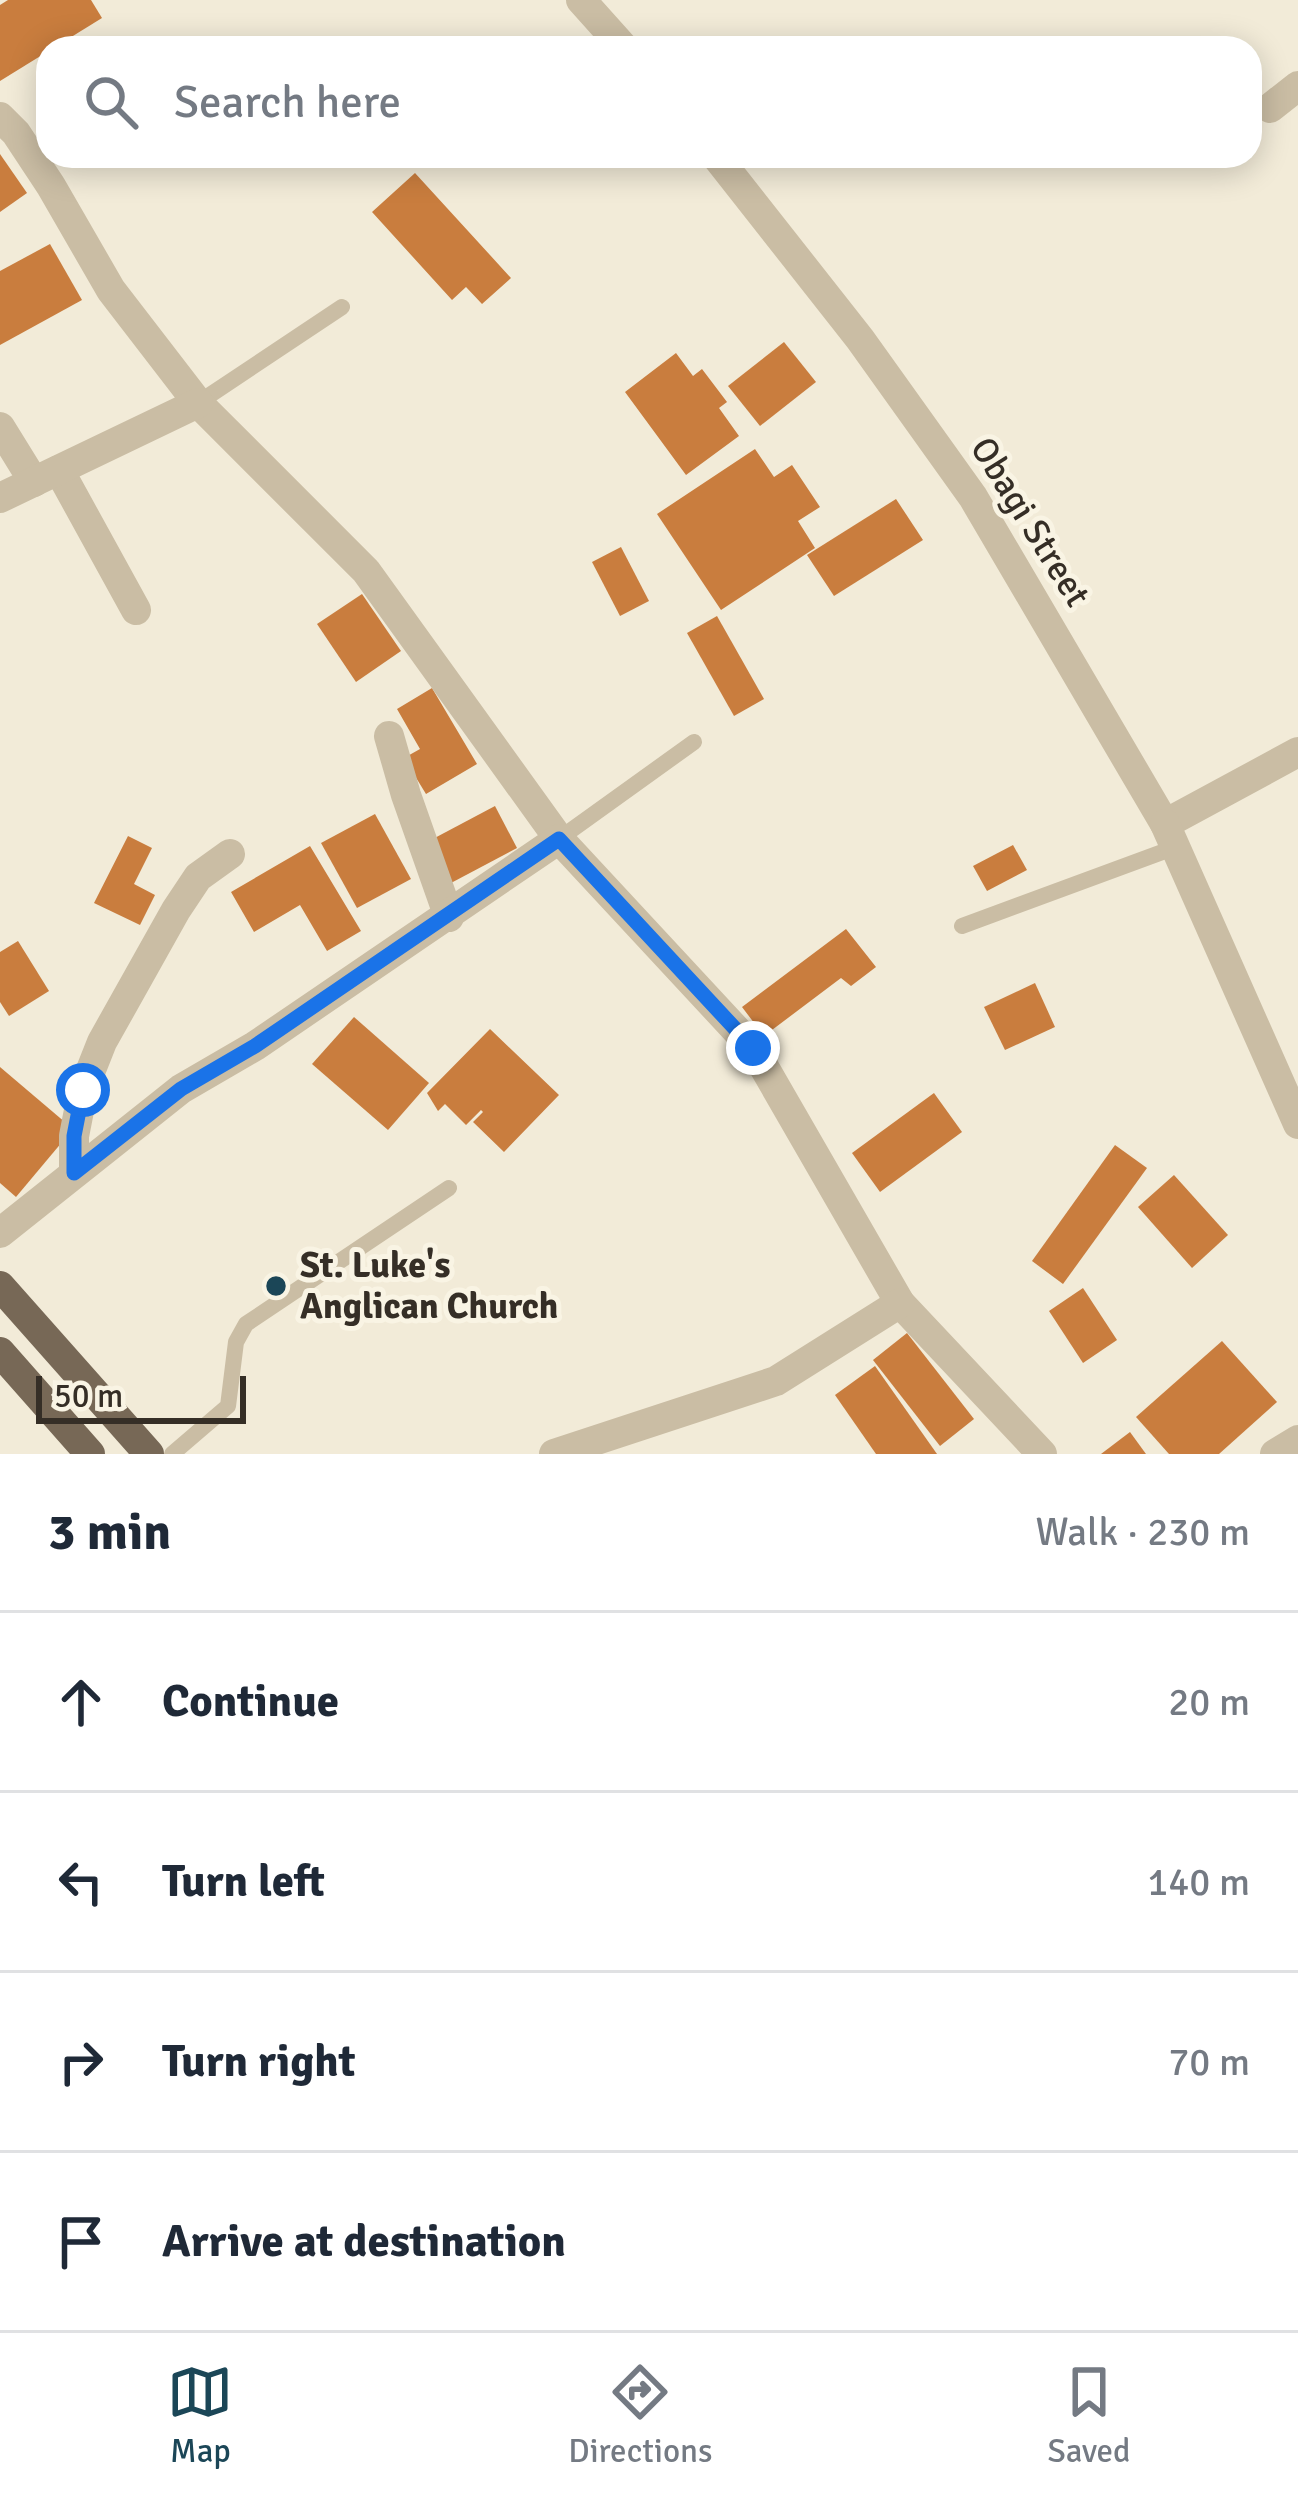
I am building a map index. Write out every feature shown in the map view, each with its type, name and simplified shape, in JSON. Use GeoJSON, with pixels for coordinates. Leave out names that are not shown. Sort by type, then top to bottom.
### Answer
{"type":"FeatureCollection","features":[{"type":"Feature","properties":{"kind":"main road"},"geometry":{"type":"LineString","coordinates":[[0,1286],[149,1454]]}},
{"type":"Feature","properties":{"kind":"main road"},"geometry":{"type":"LineString","coordinates":[[0,1352],[85,1449],[116,1417]]}},
{"type":"Feature","properties":{"kind":"street"},"geometry":{"type":"LineString","coordinates":[[581,0],[613,36]]}},
{"type":"Feature","properties":{"kind":"street"},"geometry":{"type":"LineString","coordinates":[[1270,108],[1298,86]]}},
{"type":"Feature","properties":{"kind":"street"},"geometry":{"type":"LineString","coordinates":[[0,116],[36,163]]}},
{"type":"Feature","properties":{"kind":"street"},"geometry":{"type":"LineString","coordinates":[[39,168],[111,290],[198,403],[366,571],[559,839],[753,1048],[900,1303],[1042,1454]]}},
{"type":"Feature","properties":{"kind":"street","name":"Obagi Street"},"geometry":{"type":"LineString","coordinates":[[725,168],[860,338],[973,496],[1170,835],[1298,1124]]}},
{"type":"Feature","properties":{"kind":"street"},"geometry":{"type":"LineString","coordinates":[[0,498],[198,403]]}},
{"type":"Feature","properties":{"kind":"street"},"geometry":{"type":"LineString","coordinates":[[0,427],[46,476],[136,610]]}},
{"type":"Feature","properties":{"kind":"street"},"geometry":{"type":"LineString","coordinates":[[389,736],[449,917]]}},
{"type":"Feature","properties":{"kind":"street"},"geometry":{"type":"LineString","coordinates":[[1170,835],[1298,752]]}},
{"type":"Feature","properties":{"kind":"street"},"geometry":{"type":"LineString","coordinates":[[0,1233],[181,1089],[255,1046],[559,839]]}},
{"type":"Feature","properties":{"kind":"street"},"geometry":{"type":"LineString","coordinates":[[74,1173],[74,1136],[83,1090],[102,1042],[198,877],[230,854]]}},
{"type":"Feature","properties":{"kind":"street"},"geometry":{"type":"LineString","coordinates":[[554,1454],[776,1381],[900,1303]]}},
{"type":"Feature","properties":{"kind":"street"},"geometry":{"type":"LineString","coordinates":[[1275,1454],[1298,1440]]}},
{"type":"Feature","properties":{"kind":"lane"},"geometry":{"type":"LineString","coordinates":[[198,403],[342,307]]}},
{"type":"Feature","properties":{"kind":"lane"},"geometry":{"type":"LineString","coordinates":[[559,839],[694,742]]}},
{"type":"Feature","properties":{"kind":"lane"},"geometry":{"type":"LineString","coordinates":[[962,926],[1170,835]]}},
{"type":"Feature","properties":{"kind":"lane"},"geometry":{"type":"LineString","coordinates":[[172,1454],[228,1406],[236,1342],[246,1324],[449,1188]]}},
{"type":"Feature","properties":{"kind":"building"},"geometry":{"type":"Polygon","coordinates":[[[8,0],[91,0],[102,18],[73,36],[36,36],[36,59],[0,81],[0,5],[8,0]]]}},
{"type":"Feature","properties":{"kind":"building"},"geometry":{"type":"Polygon","coordinates":[[[0,154],[27,193],[0,212],[0,154]]]}},
{"type":"Feature","properties":{"kind":"building"},"geometry":{"type":"Polygon","coordinates":[[[415,173],[511,278],[482,304],[466,287],[452,300],[372,212],[415,173]]]}},
{"type":"Feature","properties":{"kind":"building"},"geometry":{"type":"Polygon","coordinates":[[[50,244],[82,300],[0,345],[0,271],[50,244]]]}},
{"type":"Feature","properties":{"kind":"building"},"geometry":{"type":"Polygon","coordinates":[[[784,342],[816,382],[760,426],[728,386],[784,342]]]}},
{"type":"Feature","properties":{"kind":"building"},"geometry":{"type":"Polygon","coordinates":[[[676,353],[693,376],[702,369],[727,402],[719,408],[739,436],[686,475],[625,392],[676,353]]]}},
{"type":"Feature","properties":{"kind":"building"},"geometry":{"type":"Polygon","coordinates":[[[755,449],[774,477],[792,465],[820,507],[798,521],[815,548],[721,610],[657,514],[755,449]]]}},
{"type":"Feature","properties":{"kind":"building"},"geometry":{"type":"Polygon","coordinates":[[[896,499],[923,540],[834,596],[807,555],[896,499]]]}},
{"type":"Feature","properties":{"kind":"building"},"geometry":{"type":"Polygon","coordinates":[[[621,547],[649,601],[620,616],[592,562],[621,547]]]}},
{"type":"Feature","properties":{"kind":"building"},"geometry":{"type":"Polygon","coordinates":[[[362,594],[401,651],[356,682],[317,624],[362,594]]]}},
{"type":"Feature","properties":{"kind":"building"},"geometry":{"type":"Polygon","coordinates":[[[717,616],[764,699],[734,716],[687,633],[717,616]]]}},
{"type":"Feature","properties":{"kind":"building"},"geometry":{"type":"Polygon","coordinates":[[[432,688],[477,764],[426,794],[404,758],[420,749],[397,709],[432,688]]]}},
{"type":"Feature","properties":{"kind":"building"},"geometry":{"type":"Polygon","coordinates":[[[495,806],[517,848],[451,883],[429,841],[495,806]]]}},
{"type":"Feature","properties":{"kind":"building"},"geometry":{"type":"Polygon","coordinates":[[[375,814],[411,879],[357,908],[321,843],[375,814]]]}},
{"type":"Feature","properties":{"kind":"building"},"geometry":{"type":"Polygon","coordinates":[[[128,836],[152,848],[134,884],[155,895],[140,925],[94,903],[128,836]]]}},
{"type":"Feature","properties":{"kind":"building"},"geometry":{"type":"Polygon","coordinates":[[[1013,845],[1027,870],[987,891],[973,866],[1013,845]]]}},
{"type":"Feature","properties":{"kind":"building"},"geometry":{"type":"Polygon","coordinates":[[[310,846],[361,931],[327,951],[300,905],[254,932],[231,892],[310,846]]]}},
{"type":"Feature","properties":{"kind":"building"},"geometry":{"type":"Polygon","coordinates":[[[846,929],[876,967],[851,986],[841,978],[764,1036],[742,1007],[846,929]]]}},
{"type":"Feature","properties":{"kind":"building"},"geometry":{"type":"Polygon","coordinates":[[[18,941],[49,991],[9,1016],[0,1002],[0,952],[18,941]]]}},
{"type":"Feature","properties":{"kind":"building"},"geometry":{"type":"Polygon","coordinates":[[[1035,983],[1055,1027],[1005,1050],[984,1007],[1035,983]]]}},
{"type":"Feature","properties":{"kind":"building"},"geometry":{"type":"Polygon","coordinates":[[[354,1017],[429,1083],[388,1130],[312,1064],[354,1017]]]}},
{"type":"Feature","properties":{"kind":"building"},"geometry":{"type":"Polygon","coordinates":[[[490,1029],[559,1095],[504,1152],[473,1122],[481,1110],[466,1125],[445,1104],[438,1111],[427,1093],[490,1029]]]}},
{"type":"Feature","properties":{"kind":"building"},"geometry":{"type":"Polygon","coordinates":[[[0,1067],[73,1129],[16,1197],[0,1183],[0,1067]]]}},
{"type":"Feature","properties":{"kind":"building"},"geometry":{"type":"Polygon","coordinates":[[[934,1093],[962,1132],[880,1192],[852,1153],[934,1093]]]}},
{"type":"Feature","properties":{"kind":"building"},"geometry":{"type":"Polygon","coordinates":[[[1115,1145],[1147,1168],[1063,1284],[1032,1261],[1115,1145]]]}},
{"type":"Feature","properties":{"kind":"building"},"geometry":{"type":"Polygon","coordinates":[[[1174,1175],[1228,1235],[1192,1268],[1138,1207],[1174,1175]]]}},
{"type":"Feature","properties":{"kind":"building"},"geometry":{"type":"Polygon","coordinates":[[[1083,1288],[1117,1340],[1083,1363],[1049,1311],[1083,1288]]]}},
{"type":"Feature","properties":{"kind":"building"},"geometry":{"type":"Polygon","coordinates":[[[907,1333],[974,1419],[940,1446],[873,1360],[907,1333]]]}},
{"type":"Feature","properties":{"kind":"building"},"geometry":{"type":"Polygon","coordinates":[[[1222,1341],[1277,1402],[1219,1454],[1169,1454],[1136,1417],[1222,1341]]]}},
{"type":"Feature","properties":{"kind":"building"},"geometry":{"type":"Polygon","coordinates":[[[875,1366],[937,1454],[876,1454],[835,1395],[875,1366]]]}},
{"type":"Feature","properties":{"kind":"building"},"geometry":{"type":"Polygon","coordinates":[[[1130,1432],[1146,1454],[1101,1454],[1130,1432]]]}},
{"type":"Feature","properties":{"kind":"place","name":"St. Luke's Anglican Church"},"geometry":{"type":"Point","coordinates":[276,1286]}},
{"type":"Feature","properties":{"kind":"route"},"geometry":{"type":"LineString","coordinates":[[83,1090],[74,1136],[74,1173],[181,1089],[255,1046],[559,839],[753,1048]]}}]}
